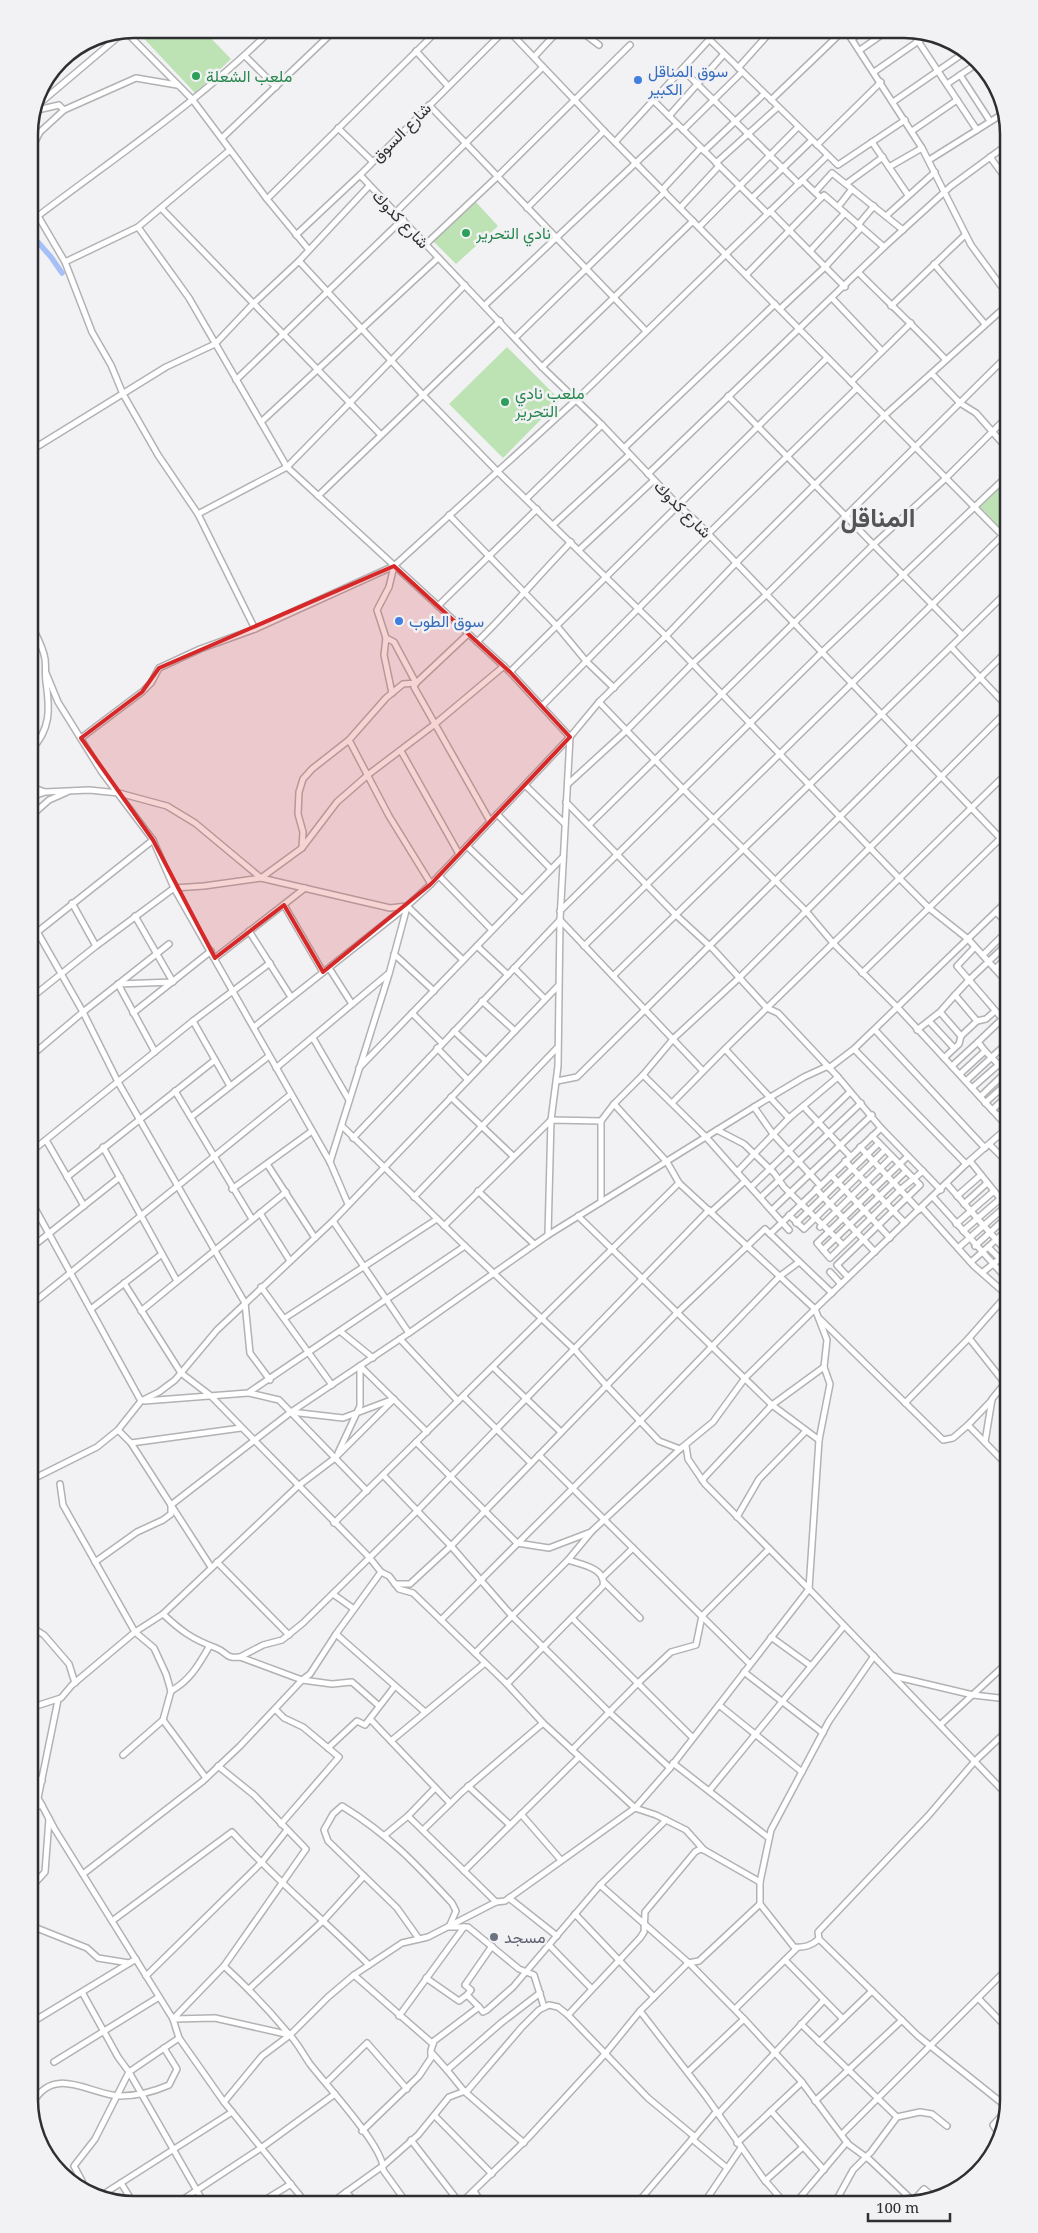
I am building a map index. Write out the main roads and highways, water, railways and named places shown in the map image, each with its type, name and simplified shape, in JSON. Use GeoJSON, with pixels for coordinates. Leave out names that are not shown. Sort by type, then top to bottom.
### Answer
{"type":"FeatureCollection","features":[{"type":"Feature","properties":{"kind":"waterway"},"geometry":{"type":"LineString","coordinates":[[38,242],[62,273]]}},
{"type":"Feature","properties":{"kind":"place","name":"ملعب الشعلة"},"geometry":{"type":"Point","coordinates":[196,76]}},
{"type":"Feature","properties":{"kind":"place","name":"سوق المناقل الكبير"},"geometry":{"type":"Point","coordinates":[638,80]}},
{"type":"Feature","properties":{"kind":"place","name":"نادي التحرير"},"geometry":{"type":"Point","coordinates":[466,233]}},
{"type":"Feature","properties":{"kind":"place","name":"ملعب نادي التحرير"},"geometry":{"type":"Point","coordinates":[505,402]}},
{"type":"Feature","properties":{"kind":"place","name":"سوق الطوب"},"geometry":{"type":"Point","coordinates":[399,621]}},
{"type":"Feature","properties":{"kind":"place","name":"مسجد"},"geometry":{"type":"Point","coordinates":[494,1937]}},
{"type":"Feature","properties":{"kind":"district","name":"المناقل"},"geometry":{"type":"Point","coordinates":[878,517]}}]}
